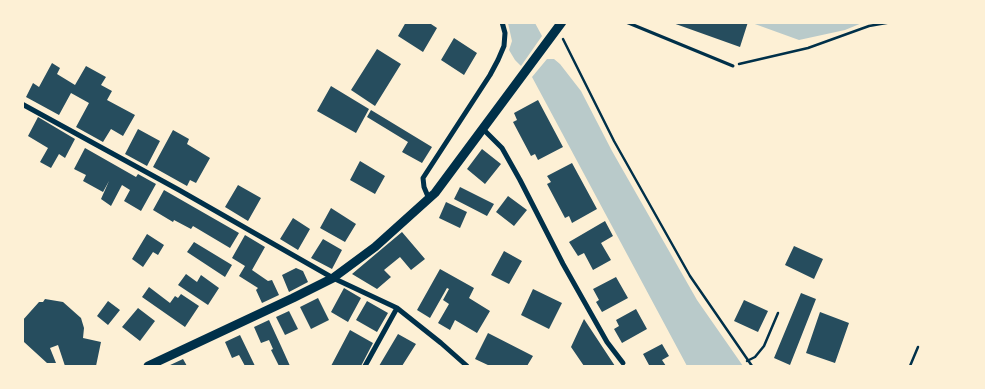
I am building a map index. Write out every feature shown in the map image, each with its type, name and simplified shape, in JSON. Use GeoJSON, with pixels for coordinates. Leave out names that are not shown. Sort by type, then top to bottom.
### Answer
{"type":"FeatureCollection","features":[{"type":"Feature","properties":{"kind":"main road"},"geometry":{"type":"LineString","coordinates":[[148,366],[333,278],[375,247],[430,199],[560,26]]}},
{"type":"Feature","properties":{"kind":"street"},"geometry":{"type":"LineString","coordinates":[[430,199],[424,187],[423,178],[490,76],[504,46],[505,33],[502,22]]}},
{"type":"Feature","properties":{"kind":"street"},"geometry":{"type":"LineString","coordinates":[[22,104],[333,278],[397,308],[441,343],[466,366]]}},
{"type":"Feature","properties":{"kind":"street"},"geometry":{"type":"LineString","coordinates":[[483,129],[502,148],[606,342],[623,362]]}},
{"type":"Feature","properties":{"kind":"street"},"geometry":{"type":"LineString","coordinates":[[365,366],[397,308]]}},
{"type":"Feature","properties":{"kind":"lane"},"geometry":{"type":"LineString","coordinates":[[626,22],[733,66]]}},
{"type":"Feature","properties":{"kind":"path"},"geometry":{"type":"LineString","coordinates":[[733,66],[808,48],[868,26],[892,22]]}},
{"type":"Feature","properties":{"kind":"path"},"geometry":{"type":"LineString","coordinates":[[560,26],[614,141],[690,276],[752,366]]}},
{"type":"Feature","properties":{"kind":"path"},"geometry":{"type":"LineString","coordinates":[[748,361],[755,357],[764,346],[778,313]]}},
{"type":"Feature","properties":{"kind":"path"},"geometry":{"type":"LineString","coordinates":[[910,366],[918,348]]}},
{"type":"Feature","properties":{"kind":"shaded area"},"geometry":{"type":"Polygon","coordinates":[[[508,23],[535,23],[542,36],[521,66],[509,50],[512,41],[508,23]]]}},
{"type":"Feature","properties":{"kind":"shaded area"},"geometry":{"type":"Polygon","coordinates":[[[752,23],[862,23],[845,30],[799,40],[752,23]]]}},
{"type":"Feature","properties":{"kind":"shaded area"},"geometry":{"type":"Polygon","coordinates":[[[547,59],[554,59],[560,64],[581,91],[612,151],[697,300],[743,366],[687,366],[532,77],[547,59]]]}},
{"type":"Feature","properties":{"kind":"building"},"geometry":{"type":"Polygon","coordinates":[[[406,22],[428,22],[437,28],[423,52],[398,36],[406,22]]]}},
{"type":"Feature","properties":{"kind":"building"},"geometry":{"type":"Polygon","coordinates":[[[670,22],[748,22],[740,47],[670,22]]]}},
{"type":"Feature","properties":{"kind":"building"},"geometry":{"type":"Polygon","coordinates":[[[454,38],[477,53],[464,75],[441,60],[454,38]]]}},
{"type":"Feature","properties":{"kind":"building"},"geometry":{"type":"Polygon","coordinates":[[[377,49],[401,64],[375,106],[351,90],[377,49]]]}},
{"type":"Feature","properties":{"kind":"building"},"geometry":{"type":"Polygon","coordinates":[[[52,63],[60,68],[57,74],[75,85],[86,66],[106,77],[101,85],[112,91],[107,100],[135,115],[123,136],[111,129],[103,142],[76,127],[89,103],[71,93],[59,115],[26,97],[33,83],[39,87],[52,63]]]}},
{"type":"Feature","properties":{"kind":"building"},"geometry":{"type":"Polygon","coordinates":[[[331,86],[369,109],[356,133],[317,111],[331,86]]]}},
{"type":"Feature","properties":{"kind":"building"},"geometry":{"type":"Polygon","coordinates":[[[538,100],[563,147],[538,160],[535,154],[531,156],[513,122],[517,120],[514,113],[538,100]]]}},
{"type":"Feature","properties":{"kind":"building"},"geometry":{"type":"Polygon","coordinates":[[[371,110],[432,147],[422,163],[402,152],[408,142],[367,117],[371,110]]]}},
{"type":"Feature","properties":{"kind":"building"},"geometry":{"type":"Polygon","coordinates":[[[38,117],[75,139],[65,158],[59,154],[51,168],[40,162],[48,148],[28,136],[38,117]]]}},
{"type":"Feature","properties":{"kind":"building"},"geometry":{"type":"Polygon","coordinates":[[[138,129],[160,141],[147,166],[125,154],[138,129]]]}},
{"type":"Feature","properties":{"kind":"building"},"geometry":{"type":"Polygon","coordinates":[[[173,130],[189,139],[187,144],[210,158],[196,183],[190,180],[187,186],[153,167],[173,130]]]}},
{"type":"Feature","properties":{"kind":"building"},"geometry":{"type":"Polygon","coordinates":[[[85,148],[136,177],[138,174],[156,184],[141,211],[124,201],[130,190],[122,185],[111,206],[101,199],[109,181],[103,192],[83,181],[86,175],[74,169],[85,148]]]}},
{"type":"Feature","properties":{"kind":"building"},"geometry":{"type":"Polygon","coordinates":[[[482,149],[501,164],[485,184],[467,169],[482,149]]]}},
{"type":"Feature","properties":{"kind":"building"},"geometry":{"type":"Polygon","coordinates":[[[360,161],[385,176],[375,194],[350,180],[360,161]]]}},
{"type":"Feature","properties":{"kind":"building"},"geometry":{"type":"Polygon","coordinates":[[[572,163],[597,209],[572,223],[569,216],[565,218],[547,184],[551,182],[547,176],[572,163]]]}},
{"type":"Feature","properties":{"kind":"building"},"geometry":{"type":"Polygon","coordinates":[[[238,185],[261,198],[248,221],[225,207],[238,185]]]}},
{"type":"Feature","properties":{"kind":"building"},"geometry":{"type":"Polygon","coordinates":[[[460,187],[494,204],[487,216],[454,199],[460,187]]]}},
{"type":"Feature","properties":{"kind":"building"},"geometry":{"type":"Polygon","coordinates":[[[164,190],[239,233],[230,248],[193,226],[191,229],[174,220],[173,222],[153,210],[164,190]]]}},
{"type":"Feature","properties":{"kind":"building"},"geometry":{"type":"Polygon","coordinates":[[[508,196],[527,210],[514,226],[496,212],[508,196]]]}},
{"type":"Feature","properties":{"kind":"building"},"geometry":{"type":"Polygon","coordinates":[[[446,202],[467,212],[460,228],[439,218],[446,202]]]}},
{"type":"Feature","properties":{"kind":"building"},"geometry":{"type":"Polygon","coordinates":[[[331,208],[356,224],[345,242],[320,228],[331,208]]]}},
{"type":"Feature","properties":{"kind":"building"},"geometry":{"type":"Polygon","coordinates":[[[293,218],[310,229],[298,250],[280,239],[293,218]]]}},
{"type":"Feature","properties":{"kind":"building"},"geometry":{"type":"Polygon","coordinates":[[[605,221],[613,236],[601,243],[611,260],[593,270],[584,253],[578,256],[569,242],[605,221]]]}},
{"type":"Feature","properties":{"kind":"building"},"geometry":{"type":"Polygon","coordinates":[[[402,232],[425,259],[411,270],[400,257],[384,270],[391,277],[377,289],[352,274],[402,232]]]}},
{"type":"Feature","properties":{"kind":"building"},"geometry":{"type":"Polygon","coordinates":[[[147,234],[164,245],[158,255],[153,252],[143,267],[132,259],[147,234]]]}},
{"type":"Feature","properties":{"kind":"building"},"geometry":{"type":"Polygon","coordinates":[[[245,235],[265,247],[252,270],[268,281],[272,280],[279,295],[262,303],[256,290],[258,288],[239,276],[245,266],[232,258],[245,235]]]}},
{"type":"Feature","properties":{"kind":"building"},"geometry":{"type":"Polygon","coordinates":[[[323,239],[342,250],[332,269],[311,258],[323,239]]]}},
{"type":"Feature","properties":{"kind":"building"},"geometry":{"type":"Polygon","coordinates":[[[194,242],[232,265],[225,277],[187,252],[194,242]]]}},
{"type":"Feature","properties":{"kind":"building"},"geometry":{"type":"Polygon","coordinates":[[[794,246],[823,259],[814,279],[785,265],[794,246]]]}},
{"type":"Feature","properties":{"kind":"building"},"geometry":{"type":"Polygon","coordinates":[[[504,251],[522,261],[509,284],[491,275],[504,251]]]}},
{"type":"Feature","properties":{"kind":"building"},"geometry":{"type":"Polygon","coordinates":[[[296,268],[303,271],[308,282],[289,292],[282,275],[296,268]]]}},
{"type":"Feature","properties":{"kind":"building"},"geometry":{"type":"Polygon","coordinates":[[[440,269],[474,288],[469,298],[490,311],[477,333],[455,320],[450,330],[438,323],[449,304],[443,300],[449,289],[447,288],[430,318],[417,310],[440,269]]]}},
{"type":"Feature","properties":{"kind":"building"},"geometry":{"type":"Polygon","coordinates":[[[186,274],[197,282],[201,275],[219,288],[208,305],[178,285],[186,274]]]}},
{"type":"Feature","properties":{"kind":"building"},"geometry":{"type":"Polygon","coordinates":[[[616,277],[628,298],[602,312],[596,302],[599,300],[593,289],[616,277]]]}},
{"type":"Feature","properties":{"kind":"building"},"geometry":{"type":"Polygon","coordinates":[[[149,287],[170,303],[175,296],[178,298],[181,294],[199,306],[185,327],[142,297],[149,287]]]}},
{"type":"Feature","properties":{"kind":"building"},"geometry":{"type":"Polygon","coordinates":[[[344,288],[361,298],[348,322],[331,312],[344,288]]]}},
{"type":"Feature","properties":{"kind":"building"},"geometry":{"type":"Polygon","coordinates":[[[533,289],[562,303],[549,329],[521,315],[533,289]]]}},
{"type":"Feature","properties":{"kind":"building"},"geometry":{"type":"Polygon","coordinates":[[[801,293],[816,299],[790,365],[774,358],[801,293]]]}},
{"type":"Feature","properties":{"kind":"building"},"geometry":{"type":"Polygon","coordinates":[[[318,298],[329,320],[311,329],[300,307],[318,298]]]}},
{"type":"Feature","properties":{"kind":"building"},"geometry":{"type":"Polygon","coordinates":[[[45,299],[63,302],[81,318],[84,328],[83,338],[101,342],[96,366],[65,366],[58,345],[50,348],[56,363],[47,363],[24,342],[22,338],[22,321],[39,302],[43,302],[45,299]]]}},
{"type":"Feature","properties":{"kind":"building"},"geometry":{"type":"Polygon","coordinates":[[[744,300],[768,311],[758,332],[734,321],[744,300]]]}},
{"type":"Feature","properties":{"kind":"building"},"geometry":{"type":"Polygon","coordinates":[[[108,301],[120,310],[108,325],[97,316],[108,301]]]}},
{"type":"Feature","properties":{"kind":"building"},"geometry":{"type":"Polygon","coordinates":[[[367,301],[388,313],[377,332],[356,320],[367,301]]]}},
{"type":"Feature","properties":{"kind":"building"},"geometry":{"type":"Polygon","coordinates":[[[138,308],[155,321],[140,341],[122,327],[138,308]]]}},
{"type":"Feature","properties":{"kind":"building"},"geometry":{"type":"Polygon","coordinates":[[[636,309],[647,329],[622,343],[614,329],[619,326],[616,320],[636,309]]]}},
{"type":"Feature","properties":{"kind":"building"},"geometry":{"type":"Polygon","coordinates":[[[289,311],[298,329],[285,335],[276,317],[289,311]]]}},
{"type":"Feature","properties":{"kind":"building"},"geometry":{"type":"Polygon","coordinates":[[[820,312],[849,323],[835,363],[806,353],[820,312]]]}},
{"type":"Feature","properties":{"kind":"building"},"geometry":{"type":"Polygon","coordinates":[[[584,319],[615,366],[584,366],[571,347],[584,319]]]}},
{"type":"Feature","properties":{"kind":"building"},"geometry":{"type":"Polygon","coordinates":[[[269,320],[290,366],[279,366],[271,350],[273,349],[269,340],[261,343],[254,327],[269,320]]]}},
{"type":"Feature","properties":{"kind":"building"},"geometry":{"type":"Polygon","coordinates":[[[350,330],[373,343],[361,366],[331,366],[350,330]]]}},
{"type":"Feature","properties":{"kind":"building"},"geometry":{"type":"Polygon","coordinates":[[[488,333],[533,356],[527,366],[490,366],[475,359],[488,333]]]}},
{"type":"Feature","properties":{"kind":"building"},"geometry":{"type":"Polygon","coordinates":[[[398,334],[416,344],[402,366],[379,366],[398,334]]]}},
{"type":"Feature","properties":{"kind":"building"},"geometry":{"type":"Polygon","coordinates":[[[240,335],[255,366],[245,366],[239,355],[232,358],[225,342],[240,335]]]}},
{"type":"Feature","properties":{"kind":"building"},"geometry":{"type":"Polygon","coordinates":[[[662,344],[669,356],[662,360],[666,366],[646,366],[649,365],[643,354],[662,344]]]}},
{"type":"Feature","properties":{"kind":"building"},"geometry":{"type":"Polygon","coordinates":[[[183,359],[187,366],[168,366],[183,359]]]}}]}
